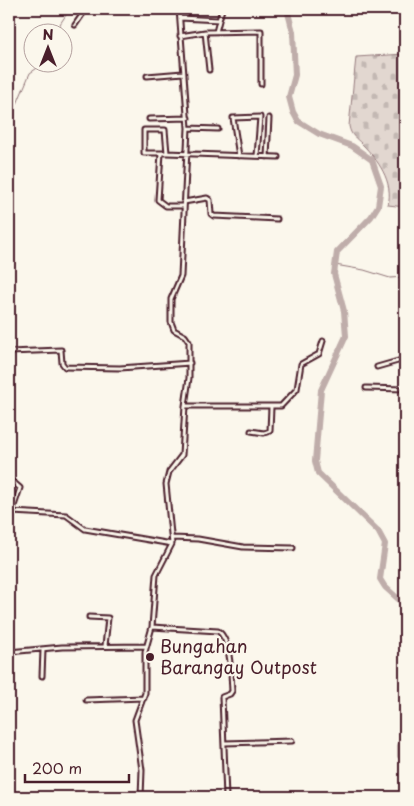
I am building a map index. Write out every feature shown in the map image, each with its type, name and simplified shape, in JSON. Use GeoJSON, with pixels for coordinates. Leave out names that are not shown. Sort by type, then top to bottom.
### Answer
{"type":"FeatureCollection","features":[{"type":"Feature","properties":{"kind":"street"},"geometry":{"type":"LineString","coordinates":[[75,25],[86,9]]}},
{"type":"Feature","properties":{"kind":"street"},"geometry":{"type":"LineString","coordinates":[[141,797],[141,758],[134,724],[137,712],[144,698],[146,646],[152,627],[156,575],[172,544],[166,484],[169,472],[181,458],[190,363],[189,342],[185,336],[174,330],[171,322],[171,299],[181,276],[188,128],[179,9]]}},
{"type":"Feature","properties":{"kind":"street"},"geometry":{"type":"LineString","coordinates":[[216,32],[222,9]]}},
{"type":"Feature","properties":{"kind":"street"},"geometry":{"type":"LineString","coordinates":[[180,18],[219,20]]}},
{"type":"Feature","properties":{"kind":"street"},"geometry":{"type":"LineString","coordinates":[[180,36],[205,32],[261,31],[260,84]]}},
{"type":"Feature","properties":{"kind":"street"},"geometry":{"type":"LineString","coordinates":[[205,32],[209,70]]}},
{"type":"Feature","properties":{"kind":"street"},"geometry":{"type":"LineString","coordinates":[[147,76],[184,73]]}},
{"type":"Feature","properties":{"kind":"street"},"geometry":{"type":"LineString","coordinates":[[240,156],[233,118],[260,117],[257,156]]}},
{"type":"Feature","properties":{"kind":"street"},"geometry":{"type":"LineString","coordinates":[[149,119],[188,118]]}},
{"type":"Feature","properties":{"kind":"street"},"geometry":{"type":"LineString","coordinates":[[267,157],[269,118]]}},
{"type":"Feature","properties":{"kind":"street"},"geometry":{"type":"LineString","coordinates":[[188,128],[218,130]]}},
{"type":"Feature","properties":{"kind":"street"},"geometry":{"type":"LineString","coordinates":[[167,153],[166,130],[144,130],[144,153],[278,157]]}},
{"type":"Feature","properties":{"kind":"street"},"geometry":{"type":"LineString","coordinates":[[161,153],[158,200],[166,206],[207,198],[210,200],[211,214],[214,216],[277,219]]}},
{"type":"Feature","properties":{"kind":"street"},"geometry":{"type":"LineString","coordinates":[[185,406],[281,406],[297,389],[302,364],[319,354],[323,341]]}},
{"type":"Feature","properties":{"kind":"street"},"geometry":{"type":"LineString","coordinates":[[9,352],[61,350],[62,362],[65,367],[120,368],[190,363]]}},
{"type":"Feature","properties":{"kind":"street"},"geometry":{"type":"LineString","coordinates":[[377,367],[405,360]]}},
{"type":"Feature","properties":{"kind":"street"},"geometry":{"type":"LineString","coordinates":[[366,388],[405,389]]}},
{"type":"Feature","properties":{"kind":"street"},"geometry":{"type":"LineString","coordinates":[[251,431],[264,433],[270,431],[271,406]]}},
{"type":"Feature","properties":{"kind":"street"},"geometry":{"type":"LineString","coordinates":[[13,482],[20,488],[12,512],[66,515],[84,529],[172,544]]}},
{"type":"Feature","properties":{"kind":"street"},"geometry":{"type":"LineString","coordinates":[[172,538],[198,539],[243,547],[293,548]]}},
{"type":"Feature","properties":{"kind":"street"},"geometry":{"type":"LineString","coordinates":[[89,617],[108,618],[106,646]]}},
{"type":"Feature","properties":{"kind":"street"},"geometry":{"type":"LineString","coordinates":[[152,627],[218,631],[224,636],[227,646],[232,691],[230,694],[222,697],[226,797]]}},
{"type":"Feature","properties":{"kind":"street"},"geometry":{"type":"LineString","coordinates":[[9,652],[106,646],[146,646]]}},
{"type":"Feature","properties":{"kind":"street"},"geometry":{"type":"LineString","coordinates":[[42,676],[43,650]]}},
{"type":"Feature","properties":{"kind":"street"},"geometry":{"type":"LineString","coordinates":[[86,700],[144,698]]}},
{"type":"Feature","properties":{"kind":"street"},"geometry":{"type":"LineString","coordinates":[[224,743],[292,741]]}},
{"type":"Feature","properties":{"kind":"green space"},"geometry":{"type":"Polygon","coordinates":[[[366,9],[405,9],[405,14],[365,12],[366,9]]]}},
{"type":"Feature","properties":{"kind":"green space"},"geometry":{"type":"Polygon","coordinates":[[[405,54],[405,207],[388,205],[389,188],[387,180],[379,164],[352,134],[349,126],[356,57],[405,54]]]}},
{"type":"Feature","properties":{"kind":"waterway"},"geometry":{"type":"LineString","coordinates":[[61,22],[70,9]]}},
{"type":"Feature","properties":{"kind":"waterway"},"geometry":{"type":"LineString","coordinates":[[287,9],[293,32],[295,75],[289,97],[293,112],[298,121],[319,134],[352,146],[372,160],[381,186],[378,206],[371,217],[337,252],[334,274],[344,311],[346,336],[321,390],[315,461],[318,473],[378,531],[385,544],[380,579],[385,587],[405,605]]}},
{"type":"Feature","properties":{"kind":"waterway"},"geometry":{"type":"LineString","coordinates":[[9,123],[31,72]]}},
{"type":"Feature","properties":{"kind":"waterway"},"geometry":{"type":"LineString","coordinates":[[335,265],[364,270],[390,278],[405,277]]}},
{"type":"Feature","properties":{"kind":"waterway"},"geometry":{"type":"LineString","coordinates":[[405,734],[400,746],[400,756],[405,761]]}},
{"type":"Feature","properties":{"kind":"place","name":"Bungahan Barangay Outpost"},"geometry":{"type":"Point","coordinates":[150,657]}}]}
